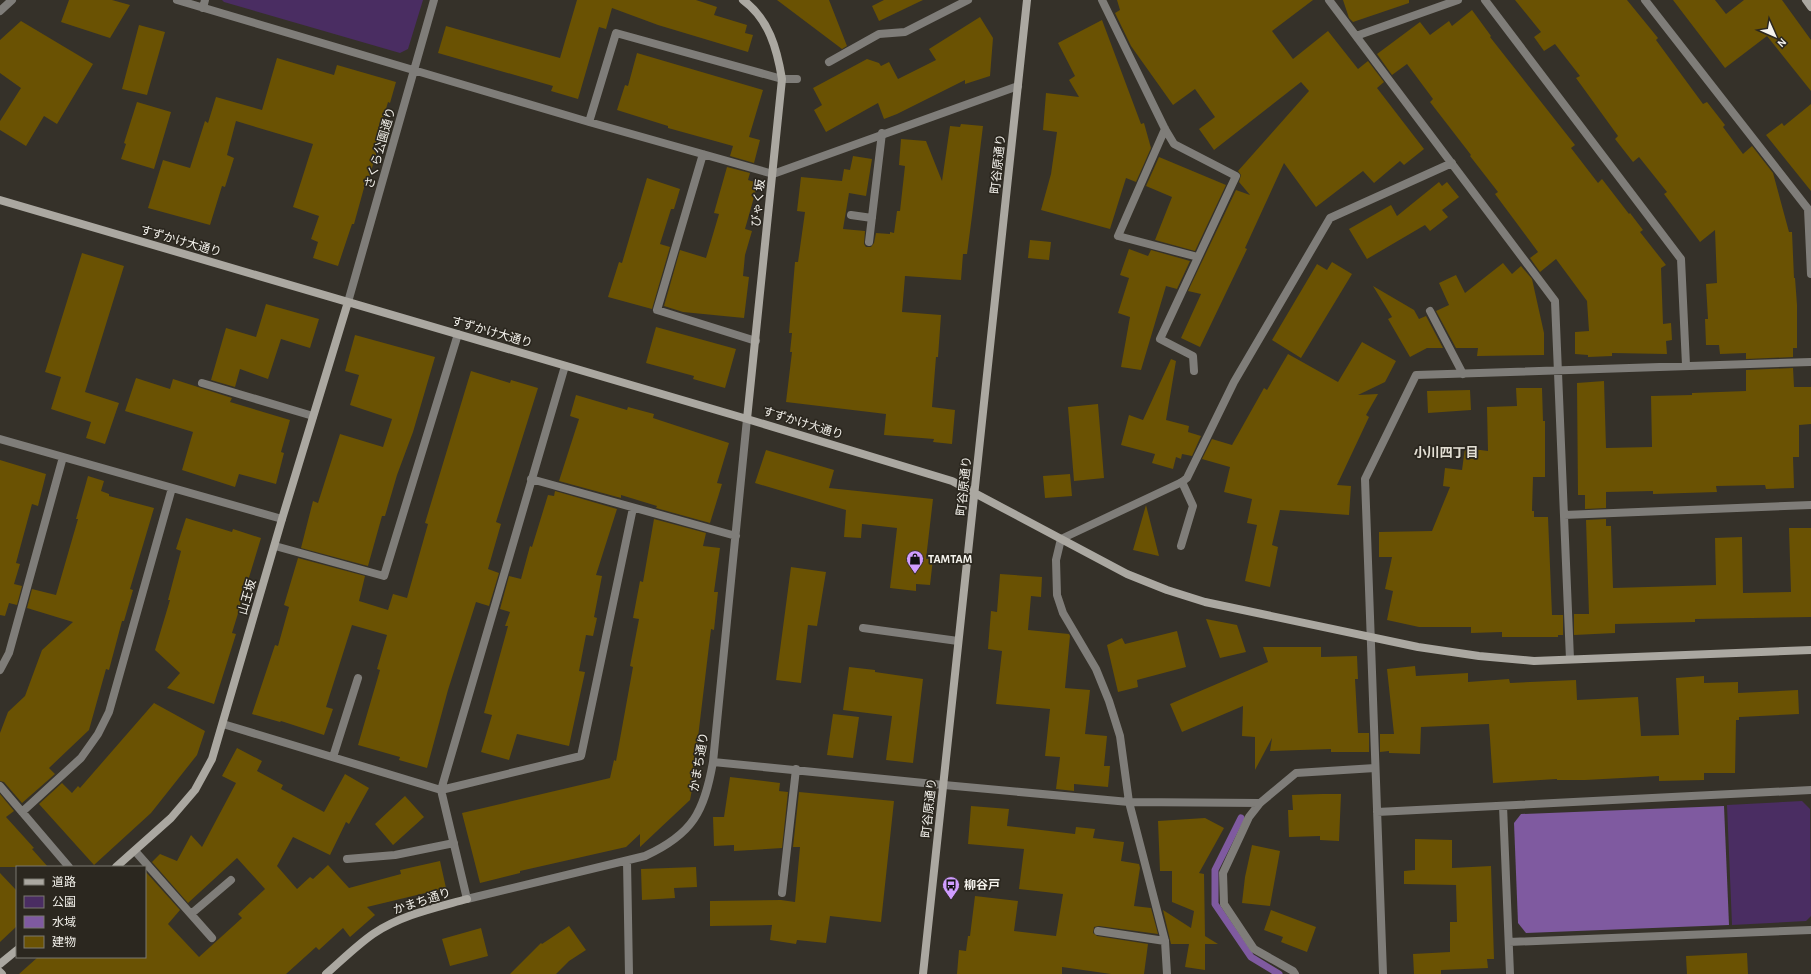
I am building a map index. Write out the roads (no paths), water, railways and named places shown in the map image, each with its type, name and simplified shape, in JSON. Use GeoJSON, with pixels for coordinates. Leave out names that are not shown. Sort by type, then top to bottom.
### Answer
{"type":"FeatureCollection","features":[{"type":"Feature","properties":{"kind":"street"},"geometry":{"type":"LineString","coordinates":[[0,11],[12,0]]}},
{"type":"Feature","properties":{"kind":"street"},"geometry":{"type":"LineString","coordinates":[[177,0],[204,4],[414,70],[589,122],[773,174],[882,133],[1018,86]]}},
{"type":"Feature","properties":{"kind":"street","name":"さくら公園通り"},"geometry":{"type":"LineString","coordinates":[[348,302],[434,0]]}},
{"type":"Feature","properties":{"kind":"street","name":"びゃく坂"},"geometry":{"type":"LineString","coordinates":[[743,0],[761,18],[771,34],[778,56],[782,78],[747,419]]}},
{"type":"Feature","properties":{"kind":"street"},"geometry":{"type":"LineString","coordinates":[[829,62],[879,34],[905,32],[968,0]]}},
{"type":"Feature","properties":{"kind":"street","name":"町谷原通り"},"geometry":{"type":"LineString","coordinates":[[923,974],[1027,0]]}},
{"type":"Feature","properties":{"kind":"street"},"geometry":{"type":"LineString","coordinates":[[1102,0],[1165,129],[1174,144],[1236,176],[1160,339],[1194,356],[1194,372]]}},
{"type":"Feature","properties":{"kind":"street"},"geometry":{"type":"LineString","coordinates":[[1329,0],[1555,300],[1570,659]]}},
{"type":"Feature","properties":{"kind":"street"},"geometry":{"type":"LineString","coordinates":[[1356,36],[1458,0]]}},
{"type":"Feature","properties":{"kind":"street"},"geometry":{"type":"LineString","coordinates":[[1485,0],[1681,259],[1686,365]]}},
{"type":"Feature","properties":{"kind":"street"},"geometry":{"type":"LineString","coordinates":[[1645,0],[1808,209],[1811,274]]}},
{"type":"Feature","properties":{"kind":"street"},"geometry":{"type":"LineString","coordinates":[[1806,0],[1811,7]]}},
{"type":"Feature","properties":{"kind":"street"},"geometry":{"type":"LineString","coordinates":[[589,122],[616,33],[782,78],[797,79]]}},
{"type":"Feature","properties":{"kind":"street"},"geometry":{"type":"LineString","coordinates":[[1165,129],[1118,236],[1198,257]]}},
{"type":"Feature","properties":{"kind":"street"},"geometry":{"type":"LineString","coordinates":[[869,242],[882,133]]}},
{"type":"Feature","properties":{"kind":"street"},"geometry":{"type":"LineString","coordinates":[[703,154],[656,310],[756,341]]}},
{"type":"Feature","properties":{"kind":"street"},"geometry":{"type":"LineString","coordinates":[[1167,974],[1165,940],[1129,802],[1120,736],[1109,700],[1096,669],[1063,614],[1057,595],[1056,560],[1061,539],[1182,482],[1187,478],[1234,382],[1330,218],[1452,164]]}},
{"type":"Feature","properties":{"kind":"street","name":"すずかけ大通り"},"geometry":{"type":"LineString","coordinates":[[0,200],[747,419],[952,481],[1127,574],[1174,593],[1205,602],[1418,647],[1479,656],[1534,660],[1811,650]]}},
{"type":"Feature","properties":{"kind":"street"},"geometry":{"type":"LineString","coordinates":[[851,215],[872,218]]}},
{"type":"Feature","properties":{"kind":"street","name":"山王坂"},"geometry":{"type":"LineString","coordinates":[[117,866],[171,818],[195,790],[212,759],[282,519],[348,302]]}},
{"type":"Feature","properties":{"kind":"street"},"geometry":{"type":"LineString","coordinates":[[1430,311],[1463,374]]}},
{"type":"Feature","properties":{"kind":"street"},"geometry":{"type":"LineString","coordinates":[[275,546],[384,576],[458,334]]}},
{"type":"Feature","properties":{"kind":"street"},"geometry":{"type":"LineString","coordinates":[[1383,974],[1364,479],[1416,376],[1686,365],[1811,362]]}},
{"type":"Feature","properties":{"kind":"street"},"geometry":{"type":"LineString","coordinates":[[467,899],[441,790],[565,366]]}},
{"type":"Feature","properties":{"kind":"street"},"geometry":{"type":"LineString","coordinates":[[202,383],[314,416]]}},
{"type":"Feature","properties":{"kind":"street","name":"かまち通り"},"geometry":{"type":"LineString","coordinates":[[326,974],[373,934],[396,921],[420,912],[467,899],[645,856],[666,846],[685,830],[702,808],[710,783],[714,762],[747,419]]}},
{"type":"Feature","properties":{"kind":"street"},"geometry":{"type":"LineString","coordinates":[[0,439],[282,519]]}},
{"type":"Feature","properties":{"kind":"street"},"geometry":{"type":"LineString","coordinates":[[0,670],[9,653],[63,457]]}},
{"type":"Feature","properties":{"kind":"street"},"geometry":{"type":"LineString","coordinates":[[531,479],[736,536]]}},
{"type":"Feature","properties":{"kind":"street"},"geometry":{"type":"LineString","coordinates":[[1181,546],[1193,506],[1182,482]]}},
{"type":"Feature","properties":{"kind":"street"},"geometry":{"type":"LineString","coordinates":[[22,812],[81,758],[98,734],[109,712],[172,488]]}},
{"type":"Feature","properties":{"kind":"street"},"geometry":{"type":"LineString","coordinates":[[1564,516],[1811,505]]}},
{"type":"Feature","properties":{"kind":"street"},"geometry":{"type":"LineString","coordinates":[[223,724],[441,790],[581,756],[633,508]]}},
{"type":"Feature","properties":{"kind":"street"},"geometry":{"type":"LineString","coordinates":[[863,628],[958,641]]}},
{"type":"Feature","properties":{"kind":"street"},"geometry":{"type":"LineString","coordinates":[[333,757],[358,678]]}},
{"type":"Feature","properties":{"kind":"street"},"geometry":{"type":"LineString","coordinates":[[714,762],[1129,802],[1260,802]]}},
{"type":"Feature","properties":{"kind":"street"},"geometry":{"type":"LineString","coordinates":[[1294,974],[1293,971],[1254,949],[1224,904],[1223,873],[1249,817],[1260,802],[1296,773],[1375,768]]}},
{"type":"Feature","properties":{"kind":"street"},"geometry":{"type":"LineString","coordinates":[[782,893],[796,769]]}},
{"type":"Feature","properties":{"kind":"street"},"geometry":{"type":"LineString","coordinates":[[0,786],[68,866]]}},
{"type":"Feature","properties":{"kind":"street"},"geometry":{"type":"LineString","coordinates":[[1377,812],[1811,790]]}},
{"type":"Feature","properties":{"kind":"street"},"geometry":{"type":"LineString","coordinates":[[1503,806],[1510,974]]}},
{"type":"Feature","properties":{"kind":"street"},"geometry":{"type":"LineString","coordinates":[[347,859],[395,855],[454,843]]}},
{"type":"Feature","properties":{"kind":"street"},"geometry":{"type":"LineString","coordinates":[[135,851],[212,938]]}},
{"type":"Feature","properties":{"kind":"street"},"geometry":{"type":"LineString","coordinates":[[627,861],[630,974]]}},
{"type":"Feature","properties":{"kind":"street"},"geometry":{"type":"LineString","coordinates":[[191,914],[232,880]]}},
{"type":"Feature","properties":{"kind":"street"},"geometry":{"type":"LineString","coordinates":[[1509,942],[1811,930]]}},
{"type":"Feature","properties":{"kind":"street"},"geometry":{"type":"LineString","coordinates":[[1098,932],[1165,940]]}},
{"type":"Feature","properties":{"kind":"street"},"geometry":{"type":"LineString","coordinates":[[0,964],[16,951]]}},
{"type":"Feature","properties":{"kind":"water"},"geometry":{"type":"Polygon","coordinates":[[[1724,806],[1729,925],[1526,933],[1518,923],[1514,823],[1521,814],[1724,806]]]}},
{"type":"Feature","properties":{"kind":"waterway"},"geometry":{"type":"LineString","coordinates":[[1241,818],[1215,870],[1215,904],[1251,957],[1279,974]]}},
{"type":"Feature","properties":{"kind":"place","name":"TAMTAM"},"geometry":{"type":"Point","coordinates":[915,574]}},
{"type":"Feature","properties":{"kind":"place","name":"柳谷戸"},"geometry":{"type":"Point","coordinates":[951,900]}},
{"type":"Feature","properties":{"kind":"district","name":"小川四丁目"},"geometry":{"type":"Point","coordinates":[1446,453]}}]}
